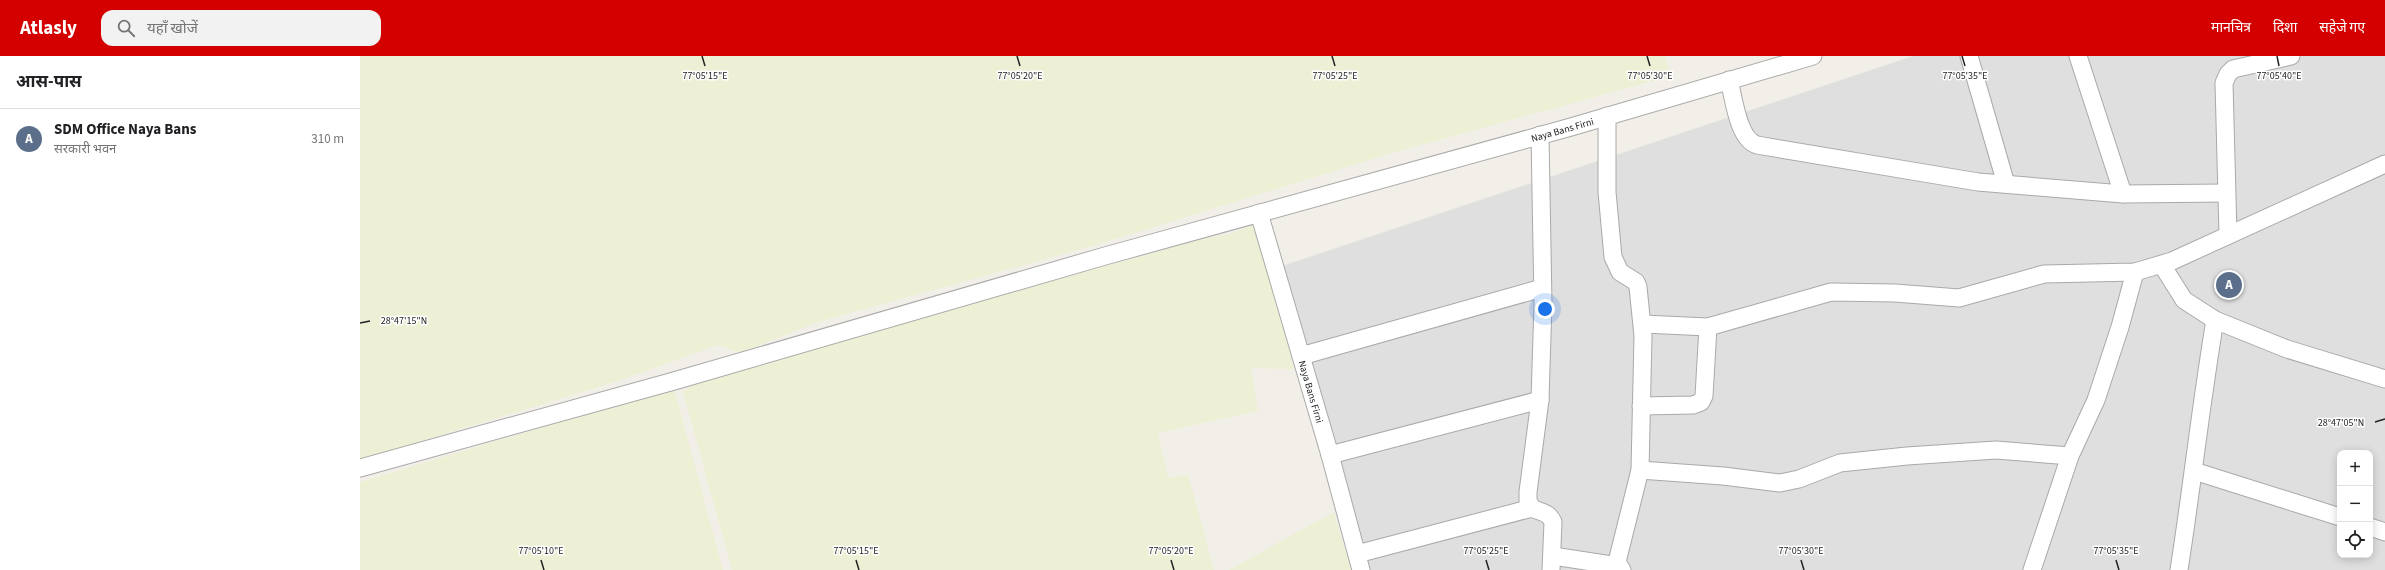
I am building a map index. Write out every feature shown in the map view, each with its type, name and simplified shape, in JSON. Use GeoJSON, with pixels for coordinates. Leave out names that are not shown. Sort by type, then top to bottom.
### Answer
{"type":"FeatureCollection","features":[{"type":"Feature","properties":{"kind":"street","name":"Naya Bans Firni"},"geometry":{"type":"LineString","coordinates":[[360,468],[674,381],[1105,256],[1540,135],[1813,56]]}},
{"type":"Feature","properties":{"kind":"street"},"geometry":{"type":"LineString","coordinates":[[1968,56],[2006,184]]}},
{"type":"Feature","properties":{"kind":"street"},"geometry":{"type":"LineString","coordinates":[[2078,56],[2123,194]]}},
{"type":"Feature","properties":{"kind":"street"},"geometry":{"type":"LineString","coordinates":[[2228,235],[2224,83],[2228,74],[2241,66],[2291,56]]}},
{"type":"Feature","properties":{"kind":"street"},"geometry":{"type":"LineString","coordinates":[[1729,80],[1742,131],[1750,143],[1813,156],[1978,182],[2123,194],[2226,193]]}},
{"type":"Feature","properties":{"kind":"street"},"geometry":{"type":"LineString","coordinates":[[1540,135],[1543,304],[1540,400],[1528,501],[1532,508],[1550,516],[1554,531],[1552,563],[1620,568],[1618,559],[1640,470],[1643,324],[1636,282],[1620,272],[1613,257],[1607,192],[1607,116]]}},
{"type":"Feature","properties":{"kind":"street"},"geometry":{"type":"LineString","coordinates":[[1643,324],[1708,327],[1831,292],[1895,292],[1959,298],[2044,274],[2096,275],[2135,272],[2162,265],[2385,164]]}},
{"type":"Feature","properties":{"kind":"street","name":"Naya Bans Firni"},"geometry":{"type":"LineString","coordinates":[[1259,214],[1330,455],[1359,562]]}},
{"type":"Feature","properties":{"kind":"street"},"geometry":{"type":"LineString","coordinates":[[2162,265],[2184,300],[2215,320],[2287,349],[2385,378]]}},
{"type":"Feature","properties":{"kind":"street"},"geometry":{"type":"LineString","coordinates":[[2032,570],[2070,456],[2096,400],[2122,321],[2135,272]]}},
{"type":"Feature","properties":{"kind":"street"},"geometry":{"type":"LineString","coordinates":[[1301,356],[1542,288]]}},
{"type":"Feature","properties":{"kind":"street"},"geometry":{"type":"LineString","coordinates":[[2179,570],[2194,471],[2199,415],[2215,320]]}},
{"type":"Feature","properties":{"kind":"street"},"geometry":{"type":"LineString","coordinates":[[1641,406],[1693,405],[1701,402],[1704,396],[1708,327]]}},
{"type":"Feature","properties":{"kind":"street"},"geometry":{"type":"LineString","coordinates":[[1330,455],[1540,400]]}},
{"type":"Feature","properties":{"kind":"street"},"geometry":{"type":"LineString","coordinates":[[1640,470],[1722,476],[1780,483],[1799,479],[1840,463],[1900,457],[1996,450],[2070,456]]}},
{"type":"Feature","properties":{"kind":"street"},"geometry":{"type":"LineString","coordinates":[[2194,471],[2337,516]]}},
{"type":"Feature","properties":{"kind":"street"},"geometry":{"type":"LineString","coordinates":[[1359,562],[1532,508]]}},
{"type":"Feature","properties":{"kind":"street"},"geometry":{"type":"LineString","coordinates":[[2373,528],[2385,532]]}},
{"type":"Feature","properties":{"kind":"shaded area"},"geometry":{"type":"Polygon","coordinates":[[[1913,56],[2385,56],[2385,570],[1355,570],[1270,270],[1913,56]]]}},
{"type":"Feature","properties":{"kind":"green space"},"geometry":{"type":"Polygon","coordinates":[[[360,56],[1665,56],[1671,76],[1392,153],[1096,245],[818,322],[740,353],[718,345],[621,380],[360,460],[360,56]]]}},
{"type":"Feature","properties":{"kind":"green space"},"geometry":{"type":"Polygon","coordinates":[[[1255,224],[1294,369],[1251,368],[1258,411],[1158,433],[1168,478],[1188,474],[1214,570],[732,570],[683,392],[693,385],[976,302],[1202,239],[1230,234],[1255,224]]]}},
{"type":"Feature","properties":{"kind":"green space"},"geometry":{"type":"Polygon","coordinates":[[[674,388],[723,570],[360,570],[360,482],[674,388]]]}},
{"type":"Feature","properties":{"kind":"green space"},"geometry":{"type":"Polygon","coordinates":[[[1334,512],[1351,570],[1229,570],[1334,512]]]}},
{"type":"Feature","properties":{"kind":"place","name":"SDM Office Naya Bans"},"geometry":{"type":"Point","coordinates":[2229,285]}}]}
